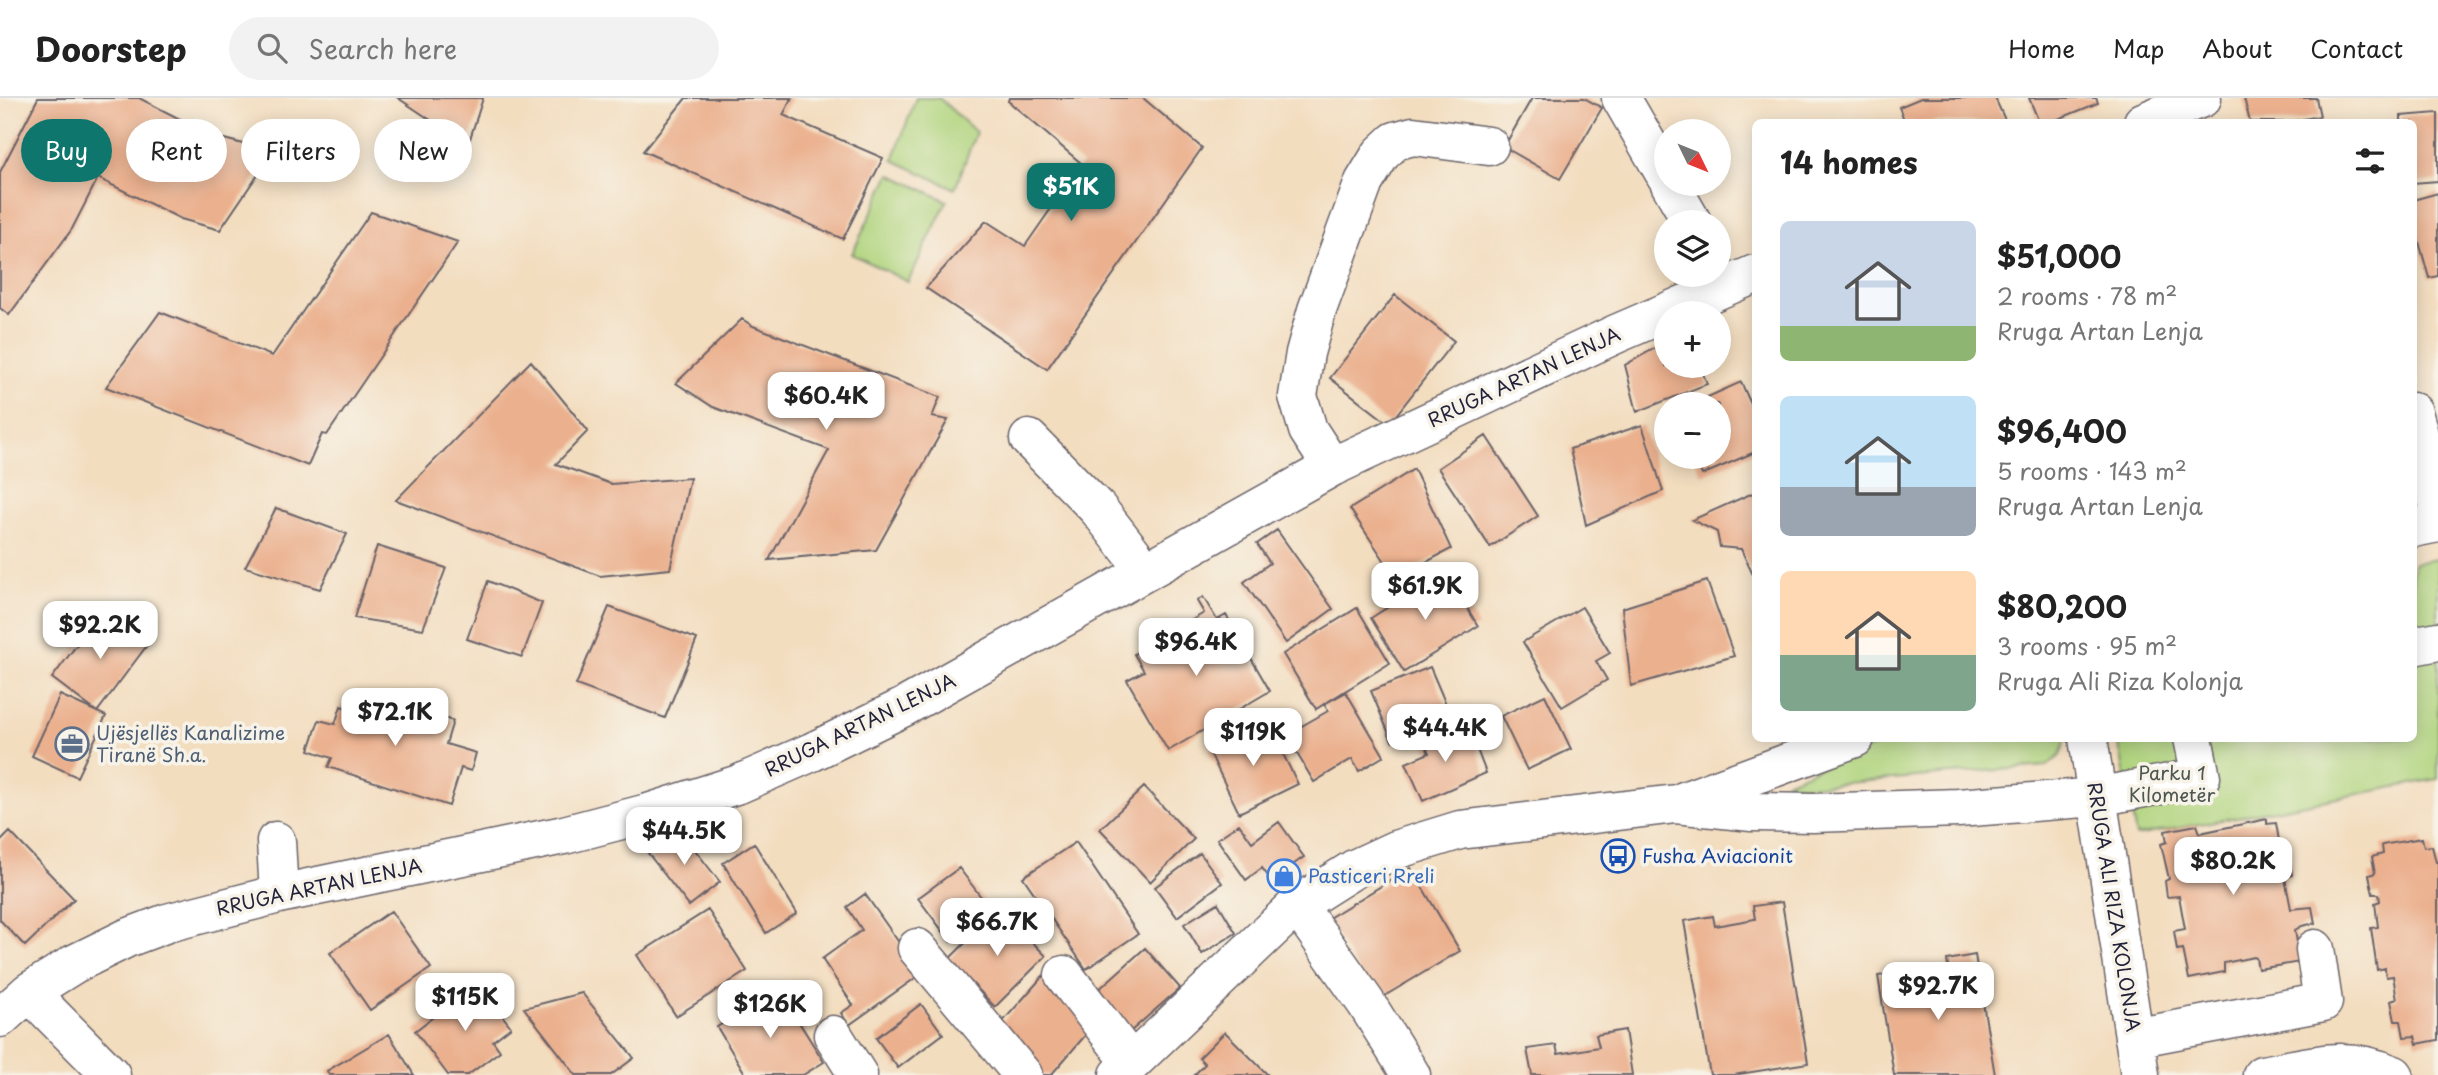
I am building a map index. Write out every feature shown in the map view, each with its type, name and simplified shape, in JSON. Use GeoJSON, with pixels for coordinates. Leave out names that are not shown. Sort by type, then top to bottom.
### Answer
{"type":"FeatureCollection","features":[{"type":"Feature","properties":{"kind":"street"},"geometry":{"type":"LineString","coordinates":[[1621,98],[1654,155]]}},
{"type":"Feature","properties":{"kind":"street"},"geometry":{"type":"LineString","coordinates":[[2150,119],[2202,98]]}},
{"type":"Feature","properties":{"kind":"street"},"geometry":{"type":"LineString","coordinates":[[1332,467],[1308,430],[1298,396],[1305,353],[1317,310],[1364,182],[1381,154],[1395,141],[1413,136],[1489,146]]}},
{"type":"Feature","properties":{"kind":"street","name":"RRUGA ARTAN LENJA"},"geometry":{"type":"LineString","coordinates":[[0,1018],[29,992],[74,964],[127,938],[167,923],[279,894],[564,835],[648,813],[739,784],[904,707],[1332,467],[1734,277]]}},
{"type":"Feature","properties":{"kind":"street"},"geometry":{"type":"LineString","coordinates":[[2417,427],[2438,504]]}},
{"type":"Feature","properties":{"kind":"street"},"geometry":{"type":"LineString","coordinates":[[1029,439],[1098,509],[1146,571]]}},
{"type":"Feature","properties":{"kind":"street"},"geometry":{"type":"LineString","coordinates":[[2417,527],[2438,523]]}},
{"type":"Feature","properties":{"kind":"street"},"geometry":{"type":"LineString","coordinates":[[2417,645],[2438,641]]}},
{"type":"Feature","properties":{"kind":"street"},"geometry":{"type":"LineString","coordinates":[[1676,804],[1844,742]]}},
{"type":"Feature","properties":{"kind":"street","name":"RRUGA ALI RIZA KOLONJA"},"geometry":{"type":"LineString","coordinates":[[2089,742],[2137,1057]]}},
{"type":"Feature","properties":{"kind":"street"},"geometry":{"type":"LineString","coordinates":[[1064,975],[1125,1069],[1297,905],[1354,869],[1395,850],[1460,830],[1676,804],[1752,812],[1813,813],[1958,808],[2097,797],[2201,777],[2194,742]]}},
{"type":"Feature","properties":{"kind":"street"},"geometry":{"type":"LineString","coordinates":[[276,841],[279,894]]}},
{"type":"Feature","properties":{"kind":"street"},"geometry":{"type":"LineString","coordinates":[[1297,905],[1366,1003],[1411,1075]]}},
{"type":"Feature","properties":{"kind":"street"},"geometry":{"type":"LineString","coordinates":[[917,948],[1023,1075]]}},
{"type":"Feature","properties":{"kind":"street"},"geometry":{"type":"LineString","coordinates":[[2137,1057],[2323,1002],[2315,949]]}},
{"type":"Feature","properties":{"kind":"street"},"geometry":{"type":"LineString","coordinates":[[29,992],[111,1075]]}},
{"type":"Feature","properties":{"kind":"street"},"geometry":{"type":"LineString","coordinates":[[833,1035],[858,1075]]}},
{"type":"Feature","properties":{"kind":"street"},"geometry":{"type":"LineString","coordinates":[[2262,1075],[2339,1061],[2360,1063],[2387,1073]]}},
{"type":"Feature","properties":{"kind":"green space"},"geometry":{"type":"Polygon","coordinates":[[[916,98],[939,98],[976,132],[955,189],[893,160],[916,98]]]}},
{"type":"Feature","properties":{"kind":"green space"},"geometry":{"type":"Polygon","coordinates":[[[890,174],[947,201],[908,282],[852,254],[890,174]]]}},
{"type":"Feature","properties":{"kind":"green space","name":"Parku 1 Kilometër"},"geometry":{"type":"Polygon","coordinates":[[[2438,559],[2438,779],[2136,836],[2119,742],[2417,742],[2417,562],[2438,559]]]}},
{"type":"Feature","properties":{"kind":"green space"},"geometry":{"type":"Polygon","coordinates":[[[1888,742],[2065,742],[2060,756],[2046,766],[1810,786],[1786,782],[1831,762],[1888,742]]]}},
{"type":"Feature","properties":{"kind":"building"},"geometry":{"type":"Polygon","coordinates":[[[38,98],[139,98],[180,119],[126,119],[126,182],[227,182],[227,140],[241,143],[241,182],[253,182],[220,230],[181,219],[106,182],[112,182],[112,119],[27,119],[38,98]]]}},
{"type":"Feature","properties":{"kind":"building"},"geometry":{"type":"Polygon","coordinates":[[[398,98],[483,98],[472,132],[472,119],[429,119],[398,98]]]}},
{"type":"Feature","properties":{"kind":"building"},"geometry":{"type":"Polygon","coordinates":[[[686,98],[792,98],[783,115],[883,158],[843,239],[643,151],[686,98]]]}},
{"type":"Feature","properties":{"kind":"building"},"geometry":{"type":"Polygon","coordinates":[[[1009,98],[1143,98],[1202,148],[1047,369],[926,288],[986,221],[1025,246],[1082,164],[1008,101],[1009,98]]]}},
{"type":"Feature","properties":{"kind":"building"},"geometry":{"type":"Polygon","coordinates":[[[1532,98],[1584,98],[1602,108],[1560,179],[1504,147],[1532,98]]]}},
{"type":"Feature","properties":{"kind":"building"},"geometry":{"type":"Polygon","coordinates":[[[1921,98],[1995,98],[2005,119],[1904,119],[1899,107],[1921,98]]]}},
{"type":"Feature","properties":{"kind":"building"},"geometry":{"type":"Polygon","coordinates":[[[2029,98],[2096,98],[2098,103],[2058,119],[2038,119],[2029,98]]]}},
{"type":"Feature","properties":{"kind":"building"},"geometry":{"type":"Polygon","coordinates":[[[2244,98],[2316,98],[2320,116],[2304,119],[2249,119],[2244,98]]]}},
{"type":"Feature","properties":{"kind":"building"},"geometry":{"type":"Polygon","coordinates":[[[2438,113],[2438,181],[2417,183],[2417,119],[2401,119],[2401,116],[2438,113]]]}},
{"type":"Feature","properties":{"kind":"building"},"geometry":{"type":"Polygon","coordinates":[[[21,131],[21,182],[96,182],[72,229],[9,315],[0,308],[0,172],[21,131]]]}},
{"type":"Feature","properties":{"kind":"building"},"geometry":{"type":"Polygon","coordinates":[[[2438,193],[2438,276],[2429,278],[2417,234],[2417,199],[2438,193]]]}},
{"type":"Feature","properties":{"kind":"building"},"geometry":{"type":"Polygon","coordinates":[[[371,212],[458,242],[327,435],[322,434],[308,466],[106,387],[160,312],[272,356],[371,212]]]}},
{"type":"Feature","properties":{"kind":"building"},"geometry":{"type":"Polygon","coordinates":[[[1395,295],[1454,341],[1389,424],[1330,378],[1395,295]]]}},
{"type":"Feature","properties":{"kind":"building"},"geometry":{"type":"Polygon","coordinates":[[[742,319],[753,326],[940,397],[932,417],[948,420],[876,550],[769,560],[829,450],[713,407],[676,383],[742,319]]]}},
{"type":"Feature","properties":{"kind":"building"},"geometry":{"type":"Polygon","coordinates":[[[1654,349],[1654,378],[1705,378],[1707,384],[1687,392],[1654,392],[1654,405],[1637,412],[1625,365],[1654,349]]]}},
{"type":"Feature","properties":{"kind":"building"},"geometry":{"type":"Polygon","coordinates":[[[531,361],[588,431],[556,464],[611,484],[690,478],[670,569],[600,576],[396,500],[531,361]]]}},
{"type":"Feature","properties":{"kind":"building"},"geometry":{"type":"Polygon","coordinates":[[[1741,382],[1752,406],[1752,453],[1731,462],[1731,392],[1719,392],[1741,382]]]}},
{"type":"Feature","properties":{"kind":"building"},"geometry":{"type":"Polygon","coordinates":[[[1642,425],[1663,491],[1586,525],[1570,449],[1642,425]]]}},
{"type":"Feature","properties":{"kind":"building"},"geometry":{"type":"Polygon","coordinates":[[[1486,436],[1538,516],[1490,547],[1438,468],[1486,436]]]}},
{"type":"Feature","properties":{"kind":"building"},"geometry":{"type":"Polygon","coordinates":[[[1414,469],[1451,549],[1396,578],[1350,509],[1414,469]]]}},
{"type":"Feature","properties":{"kind":"building"},"geometry":{"type":"Polygon","coordinates":[[[1699,469],[1716,469],[1702,475],[1699,469]]]}},
{"type":"Feature","properties":{"kind":"building"},"geometry":{"type":"Polygon","coordinates":[[[1752,493],[1752,573],[1741,549],[1720,547],[1717,532],[1692,520],[1752,493]]]}},
{"type":"Feature","properties":{"kind":"building"},"geometry":{"type":"Polygon","coordinates":[[[276,508],[347,534],[320,589],[245,567],[276,508]]]}},
{"type":"Feature","properties":{"kind":"building"},"geometry":{"type":"Polygon","coordinates":[[[1277,530],[1333,609],[1286,643],[1244,582],[1270,563],[1257,544],[1277,530]]]}},
{"type":"Feature","properties":{"kind":"building"},"geometry":{"type":"Polygon","coordinates":[[[377,546],[446,568],[423,629],[354,618],[377,546]]]}},
{"type":"Feature","properties":{"kind":"building"},"geometry":{"type":"Polygon","coordinates":[[[1445,571],[1478,626],[1404,672],[1371,618],[1445,571]]]}},
{"type":"Feature","properties":{"kind":"building"},"geometry":{"type":"Polygon","coordinates":[[[488,581],[542,603],[522,657],[467,639],[488,581]]]}},
{"type":"Feature","properties":{"kind":"building"},"geometry":{"type":"Polygon","coordinates":[[[1707,581],[1734,656],[1631,686],[1622,608],[1707,581]]]}},
{"type":"Feature","properties":{"kind":"building"},"geometry":{"type":"Polygon","coordinates":[[[1203,597],[1217,620],[1226,615],[1270,691],[1168,751],[1127,680],[1144,671],[1134,654],[1204,613],[1197,601],[1203,597]]]}},
{"type":"Feature","properties":{"kind":"building"},"geometry":{"type":"Polygon","coordinates":[[[609,607],[697,639],[665,718],[576,685],[609,607]]]}},
{"type":"Feature","properties":{"kind":"building"},"geometry":{"type":"Polygon","coordinates":[[[1582,607],[1610,653],[1596,661],[1607,680],[1562,707],[1523,642],[1582,607]]]}},
{"type":"Feature","properties":{"kind":"building"},"geometry":{"type":"Polygon","coordinates":[[[1357,608],[1390,663],[1316,709],[1283,654],[1357,608]]]}},
{"type":"Feature","properties":{"kind":"building"},"geometry":{"type":"Polygon","coordinates":[[[103,610],[148,644],[97,712],[52,678],[103,610]]]}},
{"type":"Feature","properties":{"kind":"building"},"geometry":{"type":"Polygon","coordinates":[[[1430,667],[1451,716],[1392,741],[1371,691],[1430,667]]]}},
{"type":"Feature","properties":{"kind":"building"},"geometry":{"type":"Polygon","coordinates":[[[1346,692],[1384,756],[1359,771],[1352,759],[1314,782],[1286,735],[1328,711],[1324,704],[1346,692]]]}},
{"type":"Feature","properties":{"kind":"building"},"geometry":{"type":"Polygon","coordinates":[[[369,694],[453,721],[446,744],[476,753],[471,771],[461,768],[449,806],[328,767],[332,758],[309,750],[319,720],[335,724],[341,706],[358,712],[369,694]]]}},
{"type":"Feature","properties":{"kind":"building"},"geometry":{"type":"Polygon","coordinates":[[[60,695],[106,716],[77,777],[32,756],[60,695]]]}},
{"type":"Feature","properties":{"kind":"building"},"geometry":{"type":"Polygon","coordinates":[[[1545,695],[1571,749],[1527,770],[1501,716],[1545,695]]]}},
{"type":"Feature","properties":{"kind":"building"},"geometry":{"type":"Polygon","coordinates":[[[1267,722],[1298,784],[1239,813],[1209,751],[1267,722]]]}},
{"type":"Feature","properties":{"kind":"building"},"geometry":{"type":"Polygon","coordinates":[[[1441,727],[1448,741],[1470,731],[1486,773],[1423,801],[1406,763],[1429,753],[1421,736],[1441,727]]]}},
{"type":"Feature","properties":{"kind":"building"},"geometry":{"type":"Polygon","coordinates":[[[1144,787],[1194,839],[1150,882],[1100,829],[1144,787]]]}},
{"type":"Feature","properties":{"kind":"building"},"geometry":{"type":"Polygon","coordinates":[[[2267,819],[2267,824],[2276,823],[2282,858],[2289,856],[2292,875],[2285,878],[2291,909],[2312,907],[2315,923],[2295,930],[2300,962],[2258,969],[2254,957],[2224,963],[2224,972],[2189,979],[2183,949],[2177,950],[2174,931],[2185,929],[2179,896],[2167,897],[2165,881],[2169,879],[2161,844],[2167,842],[2165,831],[2197,825],[2200,833],[2267,819]]]}},
{"type":"Feature","properties":{"kind":"building"},"geometry":{"type":"Polygon","coordinates":[[[1279,822],[1304,857],[1271,880],[1262,868],[1246,880],[1217,839],[1239,824],[1252,842],[1279,822]]]}},
{"type":"Feature","properties":{"kind":"building"},"geometry":{"type":"Polygon","coordinates":[[[678,828],[720,882],[689,906],[647,852],[678,828]]]}},
{"type":"Feature","properties":{"kind":"building"},"geometry":{"type":"Polygon","coordinates":[[[10,832],[74,899],[25,946],[0,920],[0,842],[10,832]]]}},
{"type":"Feature","properties":{"kind":"building"},"geometry":{"type":"Polygon","coordinates":[[[2422,838],[2424,847],[2432,846],[2438,862],[2438,1040],[2417,1044],[2415,1036],[2404,1037],[2401,1021],[2395,1021],[2391,1001],[2397,999],[2393,976],[2386,977],[2385,968],[2377,970],[2371,928],[2378,927],[2375,903],[2380,901],[2379,894],[2373,894],[2369,875],[2375,873],[2372,857],[2383,854],[2382,845],[2422,838]]]}},
{"type":"Feature","properties":{"kind":"building"},"geometry":{"type":"Polygon","coordinates":[[[1076,842],[1138,934],[1086,969],[1023,877],[1076,842]]]}},
{"type":"Feature","properties":{"kind":"building"},"geometry":{"type":"Polygon","coordinates":[[[754,843],[797,913],[766,933],[723,863],[754,843]]]}},
{"type":"Feature","properties":{"kind":"building"},"geometry":{"type":"Polygon","coordinates":[[[1200,853],[1222,883],[1177,917],[1155,887],[1200,853]]]}},
{"type":"Feature","properties":{"kind":"building"},"geometry":{"type":"Polygon","coordinates":[[[959,868],[991,910],[950,941],[918,898],[959,868]]]}},
{"type":"Feature","properties":{"kind":"building"},"geometry":{"type":"Polygon","coordinates":[[[1411,868],[1460,951],[1376,1001],[1327,919],[1411,868]]]}},
{"type":"Feature","properties":{"kind":"building"},"geometry":{"type":"Polygon","coordinates":[[[865,894],[921,974],[849,1025],[841,1013],[853,1005],[822,959],[862,930],[847,907],[865,894]]]}},
{"type":"Feature","properties":{"kind":"building"},"geometry":{"type":"Polygon","coordinates":[[[1782,902],[1808,1063],[1733,1075],[1710,1075],[1684,921],[1713,916],[1715,926],[1755,919],[1753,906],[1782,902]]]}},
{"type":"Feature","properties":{"kind":"building"},"geometry":{"type":"Polygon","coordinates":[[[1218,903],[1236,933],[1202,954],[1184,924],[1218,903]]]}},
{"type":"Feature","properties":{"kind":"building"},"geometry":{"type":"Polygon","coordinates":[[[1000,909],[1046,956],[995,1007],[949,959],[1000,909]]]}},
{"type":"Feature","properties":{"kind":"building"},"geometry":{"type":"Polygon","coordinates":[[[708,910],[747,971],[676,1016],[637,955],[708,910]]]}},
{"type":"Feature","properties":{"kind":"building"},"geometry":{"type":"Polygon","coordinates":[[[391,911],[431,968],[370,1010],[330,953],[391,911]]]}},
{"type":"Feature","properties":{"kind":"building"},"geometry":{"type":"Polygon","coordinates":[[[1145,948],[1180,988],[1123,1038],[1088,999],[1145,948]]]}},
{"type":"Feature","properties":{"kind":"building"},"geometry":{"type":"Polygon","coordinates":[[[1975,955],[1995,1075],[1894,1075],[1878,976],[1907,971],[1908,980],[1949,973],[1947,960],[1975,955]]]}},
{"type":"Feature","properties":{"kind":"building"},"geometry":{"type":"Polygon","coordinates":[[[1043,976],[1096,1023],[1051,1075],[1035,1075],[990,1036],[1043,976]]]}},
{"type":"Feature","properties":{"kind":"building"},"geometry":{"type":"Polygon","coordinates":[[[477,983],[511,1027],[493,1041],[500,1051],[468,1075],[448,1075],[415,1031],[477,983]]]}},
{"type":"Feature","properties":{"kind":"building"},"geometry":{"type":"Polygon","coordinates":[[[778,989],[824,1062],[803,1075],[746,1075],[717,1027],[778,989]]]}},
{"type":"Feature","properties":{"kind":"building"},"geometry":{"type":"Polygon","coordinates":[[[582,993],[634,1058],[611,1075],[576,1075],[524,1008],[582,993]]]}},
{"type":"Feature","properties":{"kind":"building"},"geometry":{"type":"Polygon","coordinates":[[[921,1004],[943,1034],[898,1068],[876,1038],[921,1004]]]}},
{"type":"Feature","properties":{"kind":"building"},"geometry":{"type":"Polygon","coordinates":[[[1625,1030],[1632,1075],[1532,1075],[1527,1049],[1556,1045],[1558,1054],[1599,1047],[1596,1035],[1625,1030]]]}},
{"type":"Feature","properties":{"kind":"building"},"geometry":{"type":"Polygon","coordinates":[[[1225,1032],[1268,1075],[1194,1075],[1205,1064],[1199,1058],[1225,1032]]]}},
{"type":"Feature","properties":{"kind":"building"},"geometry":{"type":"Polygon","coordinates":[[[389,1034],[414,1075],[329,1075],[327,1071],[389,1034]]]}},
{"type":"Feature","properties":{"kind":"place","name":"Ujësjellës Kanalizime Tiranë Sh.a."},"geometry":{"type":"Point","coordinates":[72,744]}},
{"type":"Feature","properties":{"kind":"place","name":"Fusha Aviacionit"},"geometry":{"type":"Point","coordinates":[1618,856]}},
{"type":"Feature","properties":{"kind":"place","name":"Pasticeri Rreli"},"geometry":{"type":"Point","coordinates":[1284,876]}}]}
